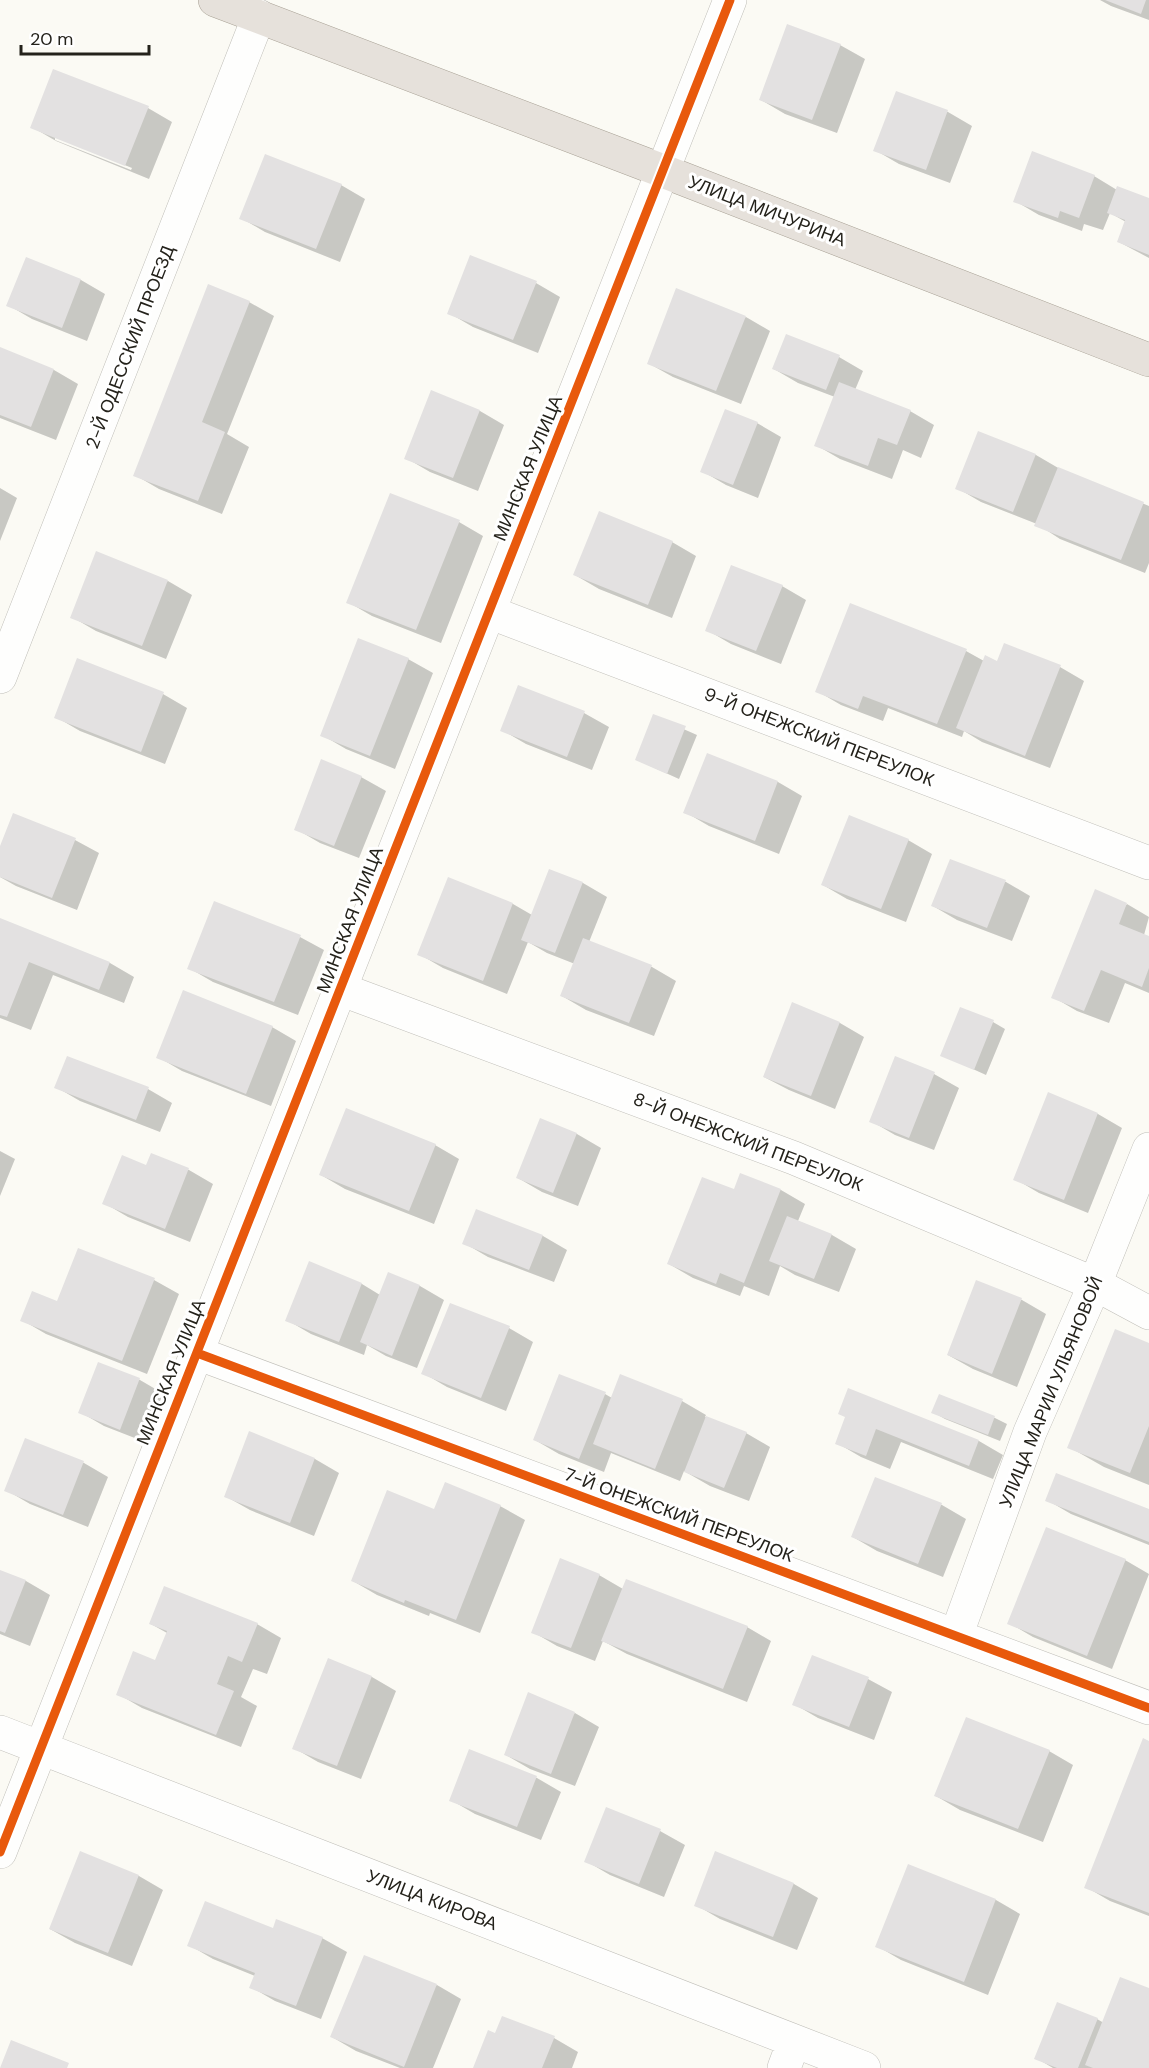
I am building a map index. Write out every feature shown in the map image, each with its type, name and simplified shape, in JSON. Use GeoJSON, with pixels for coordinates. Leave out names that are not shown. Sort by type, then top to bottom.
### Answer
{"type":"FeatureCollection","features":[{"type":"Feature","properties":{"kind":"main road","name":"УЛИЦА МИЧУРИНА"},"geometry":{"type":"LineString","coordinates":[[215,0],[1149,360]]}},
{"type":"Feature","properties":{"kind":"street","name":"МИНСКАЯ УЛИЦА"},"geometry":{"type":"LineString","coordinates":[[0,1852],[730,0]]}},
{"type":"Feature","properties":{"kind":"street","name":"2-Й ОДЕССКИЙ ПРОЕЗД"},"geometry":{"type":"LineString","coordinates":[[0,677],[259,16]]}},
{"type":"Feature","properties":{"kind":"street","name":"9-Й ОНЕЖСКИЙ ПЕРЕУЛОК"},"geometry":{"type":"LineString","coordinates":[[489,612],[1149,862]]}},
{"type":"Feature","properties":{"kind":"street","name":"8-Й ОНЕЖСКИЙ ПЕРЕУЛОК"},"geometry":{"type":"LineString","coordinates":[[340,989],[794,1158],[1095,1284],[1149,1312]]}},
{"type":"Feature","properties":{"kind":"street","name":"УЛИЦА МАРИИ УЛЬЯНОВОЙ"},"geometry":{"type":"LineString","coordinates":[[956,1636],[1030,1432],[1095,1284],[1149,1149]]}},
{"type":"Feature","properties":{"kind":"street","name":"7-Й ОНЕЖСКИЙ ПЕРЕУЛОК"},"geometry":{"type":"LineString","coordinates":[[197,1353],[1149,1708]]}},
{"type":"Feature","properties":{"kind":"street","name":"УЛИЦА КИРОВА"},"geometry":{"type":"LineString","coordinates":[[0,1732],[789,2055],[864,2068]]}},
{"type":"Feature","properties":{"kind":"building"},"geometry":{"type":"Polygon","coordinates":[[[1105,0],[1146,0],[1141,14],[1105,0]]]}},
{"type":"Feature","properties":{"kind":"building"},"geometry":{"type":"Polygon","coordinates":[[[787,24],[841,44],[812,120],[759,100],[787,24]]]}},
{"type":"Feature","properties":{"kind":"building"},"geometry":{"type":"Polygon","coordinates":[[[53,69],[149,106],[125,166],[30,128],[53,69]]]}},
{"type":"Feature","properties":{"kind":"building"},"geometry":{"type":"Polygon","coordinates":[[[896,91],[948,110],[926,170],[873,151],[896,91]]]}},
{"type":"Feature","properties":{"kind":"building"},"geometry":{"type":"Polygon","coordinates":[[[1032,151],[1095,175],[1079,218],[1060,211],[1058,218],[1013,202],[1032,151]]]}},
{"type":"Feature","properties":{"kind":"building"},"geometry":{"type":"Polygon","coordinates":[[[265,154],[342,184],[316,249],[239,219],[265,154]]]}},
{"type":"Feature","properties":{"kind":"building"},"geometry":{"type":"Polygon","coordinates":[[[1117,186],[1149,198],[1149,255],[1117,242],[1125,220],[1107,213],[1117,186]]]}},
{"type":"Feature","properties":{"kind":"building"},"geometry":{"type":"Polygon","coordinates":[[[470,255],[537,281],[513,340],[447,314],[470,255]]]}},
{"type":"Feature","properties":{"kind":"building"},"geometry":{"type":"Polygon","coordinates":[[[26,257],[81,279],[62,328],[6,306],[26,257]]]}},
{"type":"Feature","properties":{"kind":"building"},"geometry":{"type":"Polygon","coordinates":[[[208,284],[250,301],[202,422],[225,432],[198,501],[133,476],[208,284]]]}},
{"type":"Feature","properties":{"kind":"building"},"geometry":{"type":"Polygon","coordinates":[[[676,288],[746,316],[716,391],[647,364],[676,288]]]}},
{"type":"Feature","properties":{"kind":"building"},"geometry":{"type":"Polygon","coordinates":[[[786,334],[840,355],[826,390],[772,369],[786,334]]]}},
{"type":"Feature","properties":{"kind":"building"},"geometry":{"type":"Polygon","coordinates":[[[0,347],[54,369],[31,427],[0,415],[0,347]]]}},
{"type":"Feature","properties":{"kind":"building"},"geometry":{"type":"Polygon","coordinates":[[[839,382],[911,410],[897,445],[878,438],[868,466],[814,446],[839,382]]]}},
{"type":"Feature","properties":{"kind":"building"},"geometry":{"type":"Polygon","coordinates":[[[431,390],[480,410],[453,478],[404,459],[431,390]]]}},
{"type":"Feature","properties":{"kind":"building"},"geometry":{"type":"Polygon","coordinates":[[[725,409],[758,422],[733,485],[700,472],[725,409]]]}},
{"type":"Feature","properties":{"kind":"building"},"geometry":{"type":"Polygon","coordinates":[[[978,431],[1036,454],[1013,512],[955,489],[978,431]]]}},
{"type":"Feature","properties":{"kind":"building"},"geometry":{"type":"Polygon","coordinates":[[[1058,467],[1144,502],[1121,560],[1034,526],[1058,467]]]}},
{"type":"Feature","properties":{"kind":"building"},"geometry":{"type":"Polygon","coordinates":[[[390,493],[460,520],[416,630],[346,603],[390,493]]]}},
{"type":"Feature","properties":{"kind":"building"},"geometry":{"type":"Polygon","coordinates":[[[599,511],[673,541],[648,605],[573,575],[599,511]]]}},
{"type":"Feature","properties":{"kind":"building"},"geometry":{"type":"Polygon","coordinates":[[[96,551],[168,580],[142,646],[70,618],[96,551]]]}},
{"type":"Feature","properties":{"kind":"building"},"geometry":{"type":"Polygon","coordinates":[[[731,565],[783,585],[756,651],[705,631],[731,565]]]}},
{"type":"Feature","properties":{"kind":"building"},"geometry":{"type":"Polygon","coordinates":[[[850,603],[967,649],[937,724],[863,696],[858,709],[815,692],[850,603]]]}},
{"type":"Feature","properties":{"kind":"building"},"geometry":{"type":"Polygon","coordinates":[[[358,638],[409,658],[370,756],[320,736],[358,638]]]}},
{"type":"Feature","properties":{"kind":"building"},"geometry":{"type":"Polygon","coordinates":[[[1004,643],[1061,665],[1025,756],[956,728],[985,655],[997,661],[1004,643]]]}},
{"type":"Feature","properties":{"kind":"building"},"geometry":{"type":"Polygon","coordinates":[[[77,658],[164,692],[141,752],[54,718],[77,658]]]}},
{"type":"Feature","properties":{"kind":"building"},"geometry":{"type":"Polygon","coordinates":[[[518,685],[585,711],[567,757],[500,731],[518,685]]]}},
{"type":"Feature","properties":{"kind":"building"},"geometry":{"type":"Polygon","coordinates":[[[653,714],[686,726],[667,774],[635,760],[653,714]]]}},
{"type":"Feature","properties":{"kind":"building"},"geometry":{"type":"Polygon","coordinates":[[[707,753],[778,781],[755,841],[683,813],[707,753]]]}},
{"type":"Feature","properties":{"kind":"building"},"geometry":{"type":"Polygon","coordinates":[[[321,759],[362,776],[334,846],[294,830],[321,759]]]}},
{"type":"Feature","properties":{"kind":"building"},"geometry":{"type":"Polygon","coordinates":[[[13,813],[76,838],[52,898],[0,877],[0,846],[13,813]]]}},
{"type":"Feature","properties":{"kind":"building"},"geometry":{"type":"Polygon","coordinates":[[[849,815],[909,839],[881,909],[821,885],[849,815]]]}},
{"type":"Feature","properties":{"kind":"building"},"geometry":{"type":"Polygon","coordinates":[[[950,859],[1006,880],[987,928],[931,906],[950,859]]]}},
{"type":"Feature","properties":{"kind":"building"},"geometry":{"type":"Polygon","coordinates":[[[549,869],[583,882],[555,953],[521,940],[549,869]]]}},
{"type":"Feature","properties":{"kind":"building"},"geometry":{"type":"Polygon","coordinates":[[[448,877],[513,903],[483,981],[417,955],[448,877]]]}},
{"type":"Feature","properties":{"kind":"building"},"geometry":{"type":"Polygon","coordinates":[[[1095,889],[1127,903],[1119,924],[1149,936],[1149,968],[1142,987],[1101,970],[1084,1011],[1051,998],[1095,889]]]}},
{"type":"Feature","properties":{"kind":"building"},"geometry":{"type":"Polygon","coordinates":[[[214,901],[301,935],[274,1002],[187,969],[214,901]]]}},
{"type":"Feature","properties":{"kind":"building"},"geometry":{"type":"Polygon","coordinates":[[[0,918],[110,962],[99,990],[29,962],[7,1017],[0,1015],[0,918]]]}},
{"type":"Feature","properties":{"kind":"building"},"geometry":{"type":"Polygon","coordinates":[[[583,938],[652,965],[629,1023],[560,996],[583,938]]]}},
{"type":"Feature","properties":{"kind":"building"},"geometry":{"type":"Polygon","coordinates":[[[183,990],[273,1026],[246,1094],[156,1058],[183,990]]]}},
{"type":"Feature","properties":{"kind":"building"},"geometry":{"type":"Polygon","coordinates":[[[792,1002],[840,1022],[811,1096],[763,1077],[792,1002]]]}},
{"type":"Feature","properties":{"kind":"building"},"geometry":{"type":"Polygon","coordinates":[[[960,1007],[994,1020],[974,1070],[940,1056],[960,1007]]]}},
{"type":"Feature","properties":{"kind":"building"},"geometry":{"type":"Polygon","coordinates":[[[67,1056],[149,1087],[136,1120],[54,1088],[67,1056]]]}},
{"type":"Feature","properties":{"kind":"building"},"geometry":{"type":"Polygon","coordinates":[[[895,1056],[935,1072],[909,1138],[869,1122],[895,1056]]]}},
{"type":"Feature","properties":{"kind":"building"},"geometry":{"type":"Polygon","coordinates":[[[1048,1092],[1098,1113],[1064,1200],[1013,1180],[1048,1092]]]}},
{"type":"Feature","properties":{"kind":"building"},"geometry":{"type":"Polygon","coordinates":[[[346,1108],[436,1144],[409,1211],[319,1175],[346,1108]]]}},
{"type":"Feature","properties":{"kind":"building"},"geometry":{"type":"Polygon","coordinates":[[[540,1118],[577,1133],[553,1193],[516,1178],[540,1118]]]}},
{"type":"Feature","properties":{"kind":"building"},"geometry":{"type":"Polygon","coordinates":[[[151,1153],[189,1168],[165,1229],[102,1204],[122,1155],[146,1165],[151,1153]]]}},
{"type":"Feature","properties":{"kind":"building"},"geometry":{"type":"Polygon","coordinates":[[[740,1173],[781,1189],[744,1283],[720,1273],[716,1284],[667,1264],[702,1177],[734,1189],[740,1173]]]}},
{"type":"Feature","properties":{"kind":"building"},"geometry":{"type":"Polygon","coordinates":[[[476,1209],[543,1235],[529,1270],[462,1244],[476,1209]]]}},
{"type":"Feature","properties":{"kind":"building"},"geometry":{"type":"Polygon","coordinates":[[[787,1216],[832,1234],[814,1279],[769,1261],[787,1216]]]}},
{"type":"Feature","properties":{"kind":"building"},"geometry":{"type":"Polygon","coordinates":[[[78,1248],[155,1278],[122,1361],[20,1321],[32,1291],[57,1301],[78,1248]]]}},
{"type":"Feature","properties":{"kind":"building"},"geometry":{"type":"Polygon","coordinates":[[[309,1261],[362,1283],[339,1342],[285,1321],[309,1261]]]}},
{"type":"Feature","properties":{"kind":"building"},"geometry":{"type":"Polygon","coordinates":[[[388,1272],[420,1285],[392,1356],[360,1342],[388,1272]]]}},
{"type":"Feature","properties":{"kind":"building"},"geometry":{"type":"Polygon","coordinates":[[[976,1280],[1022,1298],[992,1374],[947,1355],[976,1280]]]}},
{"type":"Feature","properties":{"kind":"building"},"geometry":{"type":"Polygon","coordinates":[[[450,1303],[510,1326],[481,1398],[421,1374],[450,1303]]]}},
{"type":"Feature","properties":{"kind":"building"},"geometry":{"type":"Polygon","coordinates":[[[1115,1329],[1149,1343],[1149,1426],[1130,1473],[1067,1448],[1115,1329]]]}},
{"type":"Feature","properties":{"kind":"building"},"geometry":{"type":"Polygon","coordinates":[[[98,1362],[140,1378],[120,1430],[78,1413],[98,1362]]]}},
{"type":"Feature","properties":{"kind":"building"},"geometry":{"type":"Polygon","coordinates":[[[559,1374],[606,1392],[579,1459],[533,1440],[559,1374]]]}},
{"type":"Feature","properties":{"kind":"building"},"geometry":{"type":"Polygon","coordinates":[[[620,1374],[683,1399],[655,1469],[593,1444],[620,1374]]]}},
{"type":"Feature","properties":{"kind":"building"},"geometry":{"type":"Polygon","coordinates":[[[848,1388],[979,1440],[969,1466],[876,1429],[866,1456],[835,1444],[845,1417],[838,1414],[848,1388]]]}},
{"type":"Feature","properties":{"kind":"building"},"geometry":{"type":"Polygon","coordinates":[[[939,1394],[995,1416],[988,1435],[931,1413],[939,1394]]]}},
{"type":"Feature","properties":{"kind":"building"},"geometry":{"type":"Polygon","coordinates":[[[706,1416],[747,1432],[724,1488],[684,1472],[706,1416]]]}},
{"type":"Feature","properties":{"kind":"building"},"geometry":{"type":"Polygon","coordinates":[[[249,1431],[315,1458],[290,1523],[224,1497],[249,1431]]]}},
{"type":"Feature","properties":{"kind":"building"},"geometry":{"type":"Polygon","coordinates":[[[25,1438],[84,1461],[63,1515],[4,1491],[25,1438]]]}},
{"type":"Feature","properties":{"kind":"building"},"geometry":{"type":"Polygon","coordinates":[[[1056,1473],[1149,1509],[1149,1542],[1045,1501],[1056,1473]]]}},
{"type":"Feature","properties":{"kind":"building"},"geometry":{"type":"Polygon","coordinates":[[[875,1477],[942,1503],[918,1564],[851,1537],[875,1477]]]}},
{"type":"Feature","properties":{"kind":"building"},"geometry":{"type":"Polygon","coordinates":[[[445,1482],[501,1505],[456,1620],[405,1600],[404,1603],[351,1581],[387,1490],[434,1509],[445,1482]]]}},
{"type":"Feature","properties":{"kind":"building"},"geometry":{"type":"Polygon","coordinates":[[[1046,1527],[1126,1559],[1087,1656],[1007,1624],[1046,1527]]]}},
{"type":"Feature","properties":{"kind":"building"},"geometry":{"type":"Polygon","coordinates":[[[560,1558],[600,1574],[571,1648],[531,1633],[560,1558]]]}},
{"type":"Feature","properties":{"kind":"building"},"geometry":{"type":"Polygon","coordinates":[[[0,1570],[26,1580],[5,1633],[0,1631],[0,1570]]]}},
{"type":"Feature","properties":{"kind":"building"},"geometry":{"type":"Polygon","coordinates":[[[626,1579],[748,1626],[723,1689],[601,1641],[626,1579]]]}},
{"type":"Feature","properties":{"kind":"building"},"geometry":{"type":"Polygon","coordinates":[[[164,1586],[258,1623],[242,1662],[228,1656],[217,1684],[234,1691],[216,1735],[116,1695],[133,1651],[155,1660],[167,1631],[149,1624],[164,1586]]]}},
{"type":"Feature","properties":{"kind":"building"},"geometry":{"type":"Polygon","coordinates":[[[812,1655],[869,1677],[849,1727],[792,1705],[812,1655]]]}},
{"type":"Feature","properties":{"kind":"building"},"geometry":{"type":"Polygon","coordinates":[[[328,1658],[372,1676],[337,1766],[292,1749],[328,1658]]]}},
{"type":"Feature","properties":{"kind":"building"},"geometry":{"type":"Polygon","coordinates":[[[528,1692],[575,1712],[551,1774],[504,1755],[528,1692]]]}},
{"type":"Feature","properties":{"kind":"building"},"geometry":{"type":"Polygon","coordinates":[[[966,1717],[1050,1750],[1018,1829],[934,1796],[966,1717]]]}},
{"type":"Feature","properties":{"kind":"building"},"geometry":{"type":"Polygon","coordinates":[[[1143,1738],[1149,1741],[1149,1913],[1084,1888],[1143,1738]]]}},
{"type":"Feature","properties":{"kind":"building"},"geometry":{"type":"Polygon","coordinates":[[[469,1749],[537,1776],[517,1827],[449,1801],[469,1749]]]}},
{"type":"Feature","properties":{"kind":"building"},"geometry":{"type":"Polygon","coordinates":[[[606,1807],[661,1829],[639,1884],[584,1862],[606,1807]]]}},
{"type":"Feature","properties":{"kind":"building"},"geometry":{"type":"Polygon","coordinates":[[[80,1851],[139,1875],[108,1953],[49,1929],[80,1851]]]}},
{"type":"Feature","properties":{"kind":"building"},"geometry":{"type":"Polygon","coordinates":[[[715,1851],[794,1883],[773,1937],[694,1906],[715,1851]]]}},
{"type":"Feature","properties":{"kind":"building"},"geometry":{"type":"Polygon","coordinates":[[[908,1864],[996,1899],[964,1982],[875,1947],[908,1864]]]}},
{"type":"Feature","properties":{"kind":"building"},"geometry":{"type":"Polygon","coordinates":[[[205,1901],[273,1928],[276,1919],[323,1937],[296,2006],[249,1988],[255,1973],[187,1946],[205,1901]]]}},
{"type":"Feature","properties":{"kind":"building"},"geometry":{"type":"Polygon","coordinates":[[[364,1955],[437,1984],[404,2067],[330,2037],[364,1955]]]}},
{"type":"Feature","properties":{"kind":"building"},"geometry":{"type":"Polygon","coordinates":[[[1120,1977],[1149,1988],[1149,2068],[1093,2068],[1085,2065],[1120,1977]]]}},
{"type":"Feature","properties":{"kind":"building"},"geometry":{"type":"Polygon","coordinates":[[[1057,2002],[1098,2018],[1078,2068],[1057,2068],[1034,2059],[1057,2002]]]}},
{"type":"Feature","properties":{"kind":"building"},"geometry":{"type":"Polygon","coordinates":[[[502,2016],[555,2036],[542,2068],[473,2068],[488,2030],[495,2033],[502,2016]]]}},
{"type":"Feature","properties":{"kind":"building"},"geometry":{"type":"Polygon","coordinates":[[[11,2040],[69,2063],[67,2068],[0,2068],[11,2040]]]}},
{"type":"Feature","properties":{"kind":"cycle path"},"geometry":{"type":"LineString","coordinates":[[0,1852],[730,0]]}},
{"type":"Feature","properties":{"kind":"cycle path"},"geometry":{"type":"LineString","coordinates":[[197,1353],[1149,1708]]}}]}
